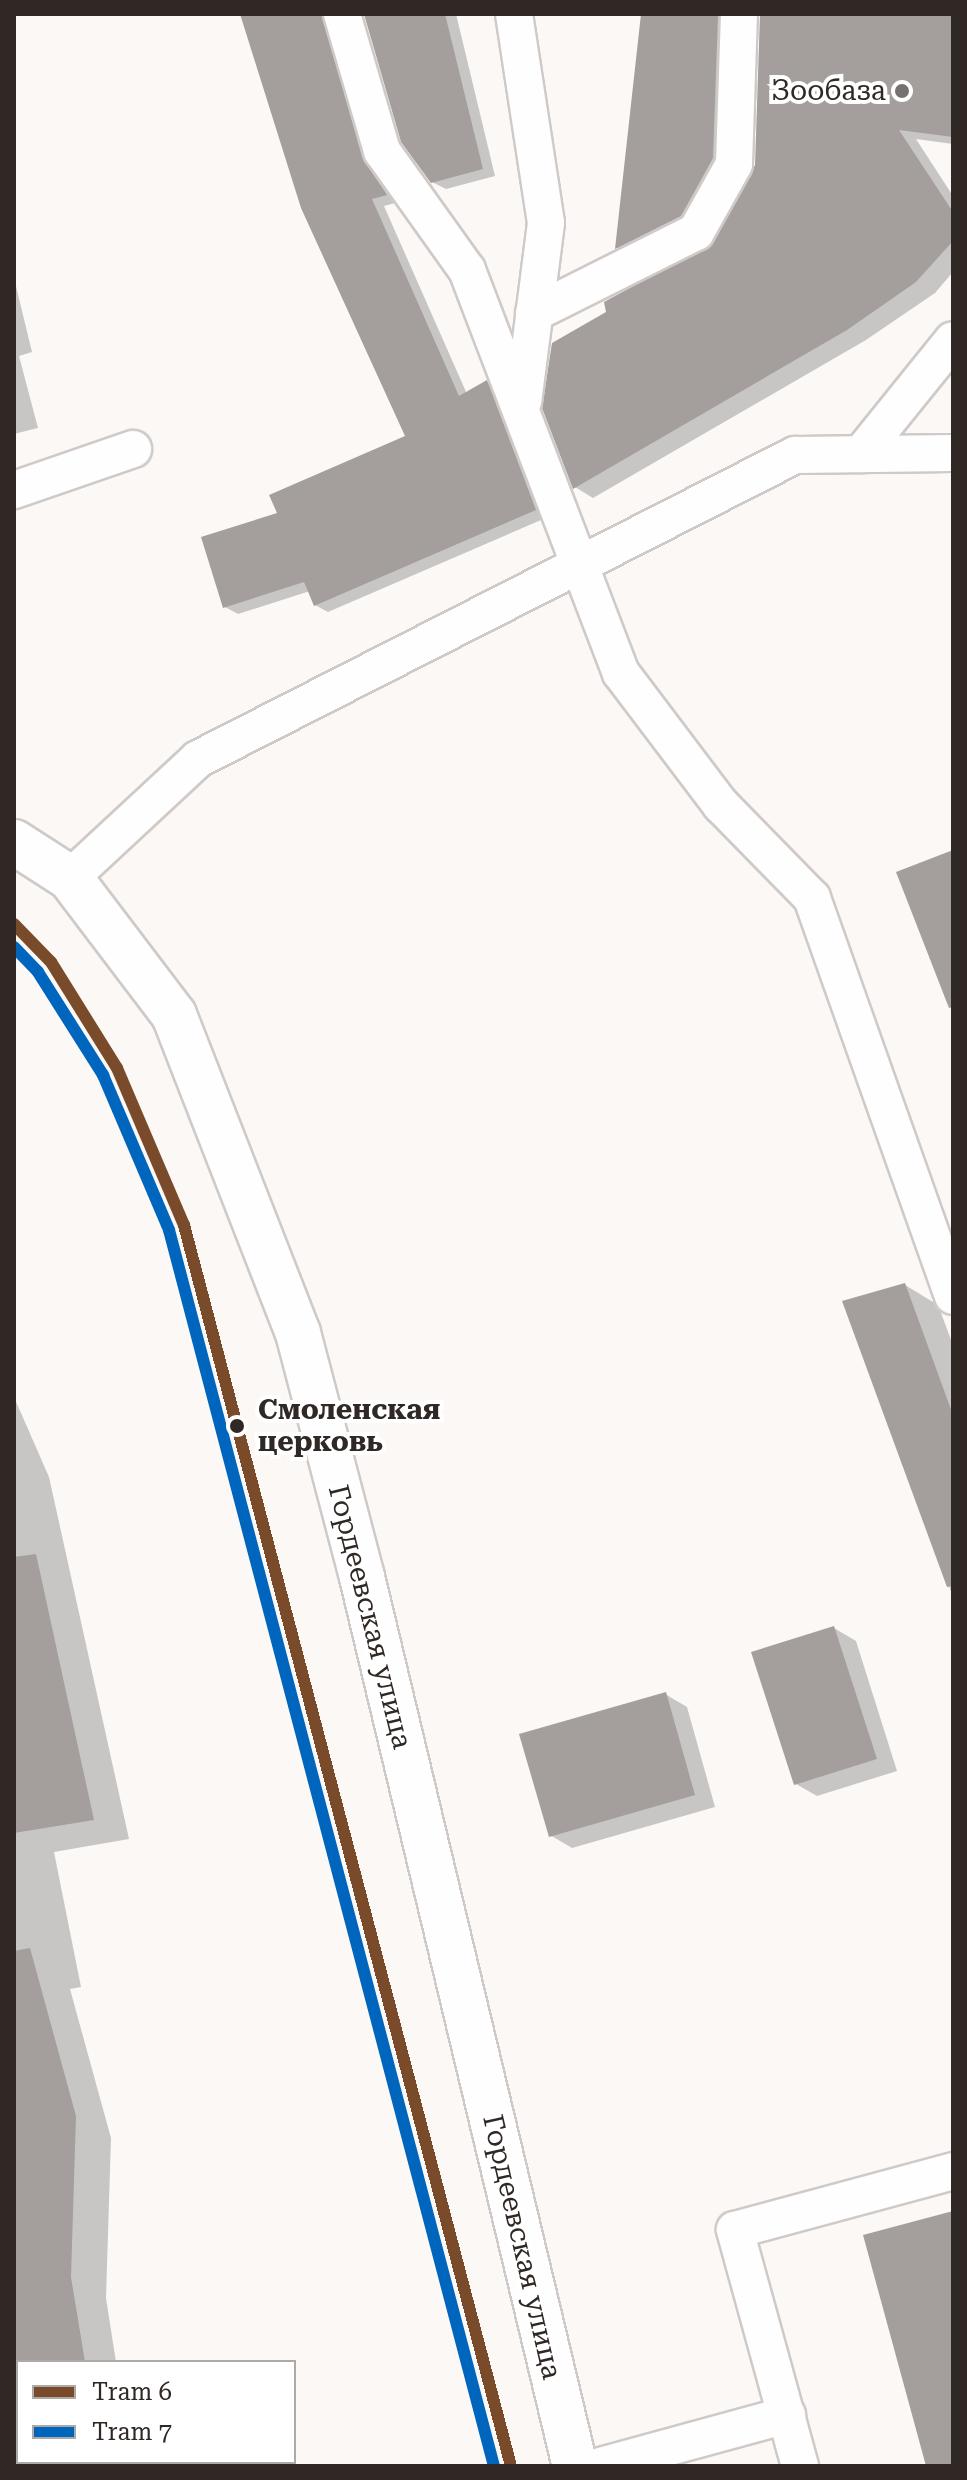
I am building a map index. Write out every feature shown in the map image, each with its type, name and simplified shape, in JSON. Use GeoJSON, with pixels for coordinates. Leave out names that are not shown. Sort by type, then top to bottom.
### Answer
{"type":"FeatureCollection","features":[{"type":"Feature","properties":{"kind":"street","name":"Гордеевская улица"},"geometry":{"type":"LineString","coordinates":[[14,842],[70,878],[174,1015],[298,1333],[362,1577],[575,2466]]}},
{"type":"Feature","properties":{"kind":"lane"},"geometry":{"type":"LineString","coordinates":[[342,14],[382,151],[467,270],[582,563],[621,673],[721,805],[812,898],[942,1229],[953,1296]]}},
{"type":"Feature","properties":{"kind":"lane"},"geometry":{"type":"LineString","coordinates":[[514,14],[546,223],[522,408]]}},
{"type":"Feature","properties":{"kind":"lane"},"geometry":{"type":"LineString","coordinates":[[534,313],[696,232],[734,164],[739,14]]}},
{"type":"Feature","properties":{"kind":"lane"},"geometry":{"type":"LineString","coordinates":[[861,454],[953,340]]}},
{"type":"Feature","properties":{"kind":"lane"},"geometry":{"type":"LineString","coordinates":[[14,490],[133,449]]}},
{"type":"Feature","properties":{"kind":"lane"},"geometry":{"type":"LineString","coordinates":[[70,878],[198,759],[795,455],[953,453]]}},
{"type":"Feature","properties":{"kind":"lane"},"geometry":{"type":"LineString","coordinates":[[800,2466],[735,2230],[953,2171]]}},
{"type":"Feature","properties":{"kind":"lane"},"geometry":{"type":"LineString","coordinates":[[600,2466],[787,2415]]}},
{"type":"Feature","properties":{"kind":"building"},"geometry":{"type":"Polygon","coordinates":[[[240,14],[322,14],[362,157],[387,195],[372,199],[459,396],[487,380],[536,510],[314,606],[304,582],[223,608],[201,537],[277,513],[269,495],[405,436],[301,208],[240,14]]]}},
{"type":"Feature","properties":{"kind":"building"},"geometry":{"type":"Polygon","coordinates":[[[364,14],[445,14],[483,169],[431,183],[401,142],[364,14]]]}},
{"type":"Feature","properties":{"kind":"building"},"geometry":{"type":"Polygon","coordinates":[[[641,14],[718,14],[713,158],[681,216],[615,249],[641,14]]]}},
{"type":"Feature","properties":{"kind":"building"},"geometry":{"type":"Polygon","coordinates":[[[760,14],[953,14],[953,137],[899,130],[953,212],[953,241],[916,282],[847,330],[573,489],[542,408],[552,343],[606,312],[604,302],[714,242],[755,165],[760,14]]]}},
{"type":"Feature","properties":{"kind":"building"},"geometry":{"type":"Polygon","coordinates":[[[953,850],[953,1007],[949,1008],[896,872],[953,850]]]}},
{"type":"Feature","properties":{"kind":"building"},"geometry":{"type":"Polygon","coordinates":[[[905,1283],[953,1415],[953,1586],[947,1587],[842,1301],[905,1283]]]}},
{"type":"Feature","properties":{"kind":"building"},"geometry":{"type":"Polygon","coordinates":[[[36,1554],[94,1820],[14,1833],[14,1557],[36,1554]]]}},
{"type":"Feature","properties":{"kind":"building"},"geometry":{"type":"Polygon","coordinates":[[[834,1626],[877,1759],[794,1785],[751,1652],[834,1626]]]}},
{"type":"Feature","properties":{"kind":"building"},"geometry":{"type":"Polygon","coordinates":[[[666,1692],[695,1795],[549,1837],[519,1734],[666,1692]]]}},
{"type":"Feature","properties":{"kind":"building"},"geometry":{"type":"Polygon","coordinates":[[[30,1948],[76,2116],[71,2277],[85,2360],[14,2362],[14,1951],[30,1948]]]}},
{"type":"Feature","properties":{"kind":"building"},"geometry":{"type":"Polygon","coordinates":[[[953,2211],[953,2466],[926,2466],[863,2235],[953,2211]]]}},
{"type":"Feature","properties":{"kind":"tram line","name":"6"},"geometry":{"type":"LineString","coordinates":[[14,924],[51,962],[117,1068],[184,1225],[511,2466]]}},
{"type":"Feature","properties":{"kind":"tram line","name":"7"},"geometry":{"type":"LineString","coordinates":[[14,947],[38,972],[103,1075],[169,1230],[494,2466]]}},
{"type":"Feature","properties":{"kind":"place","name":"Зообаза"},"geometry":{"type":"Point","coordinates":[902,91]}},
{"type":"Feature","properties":{"kind":"place","name":"Смоленская церковь"},"geometry":{"type":"Point","coordinates":[237,1426]}}]}
